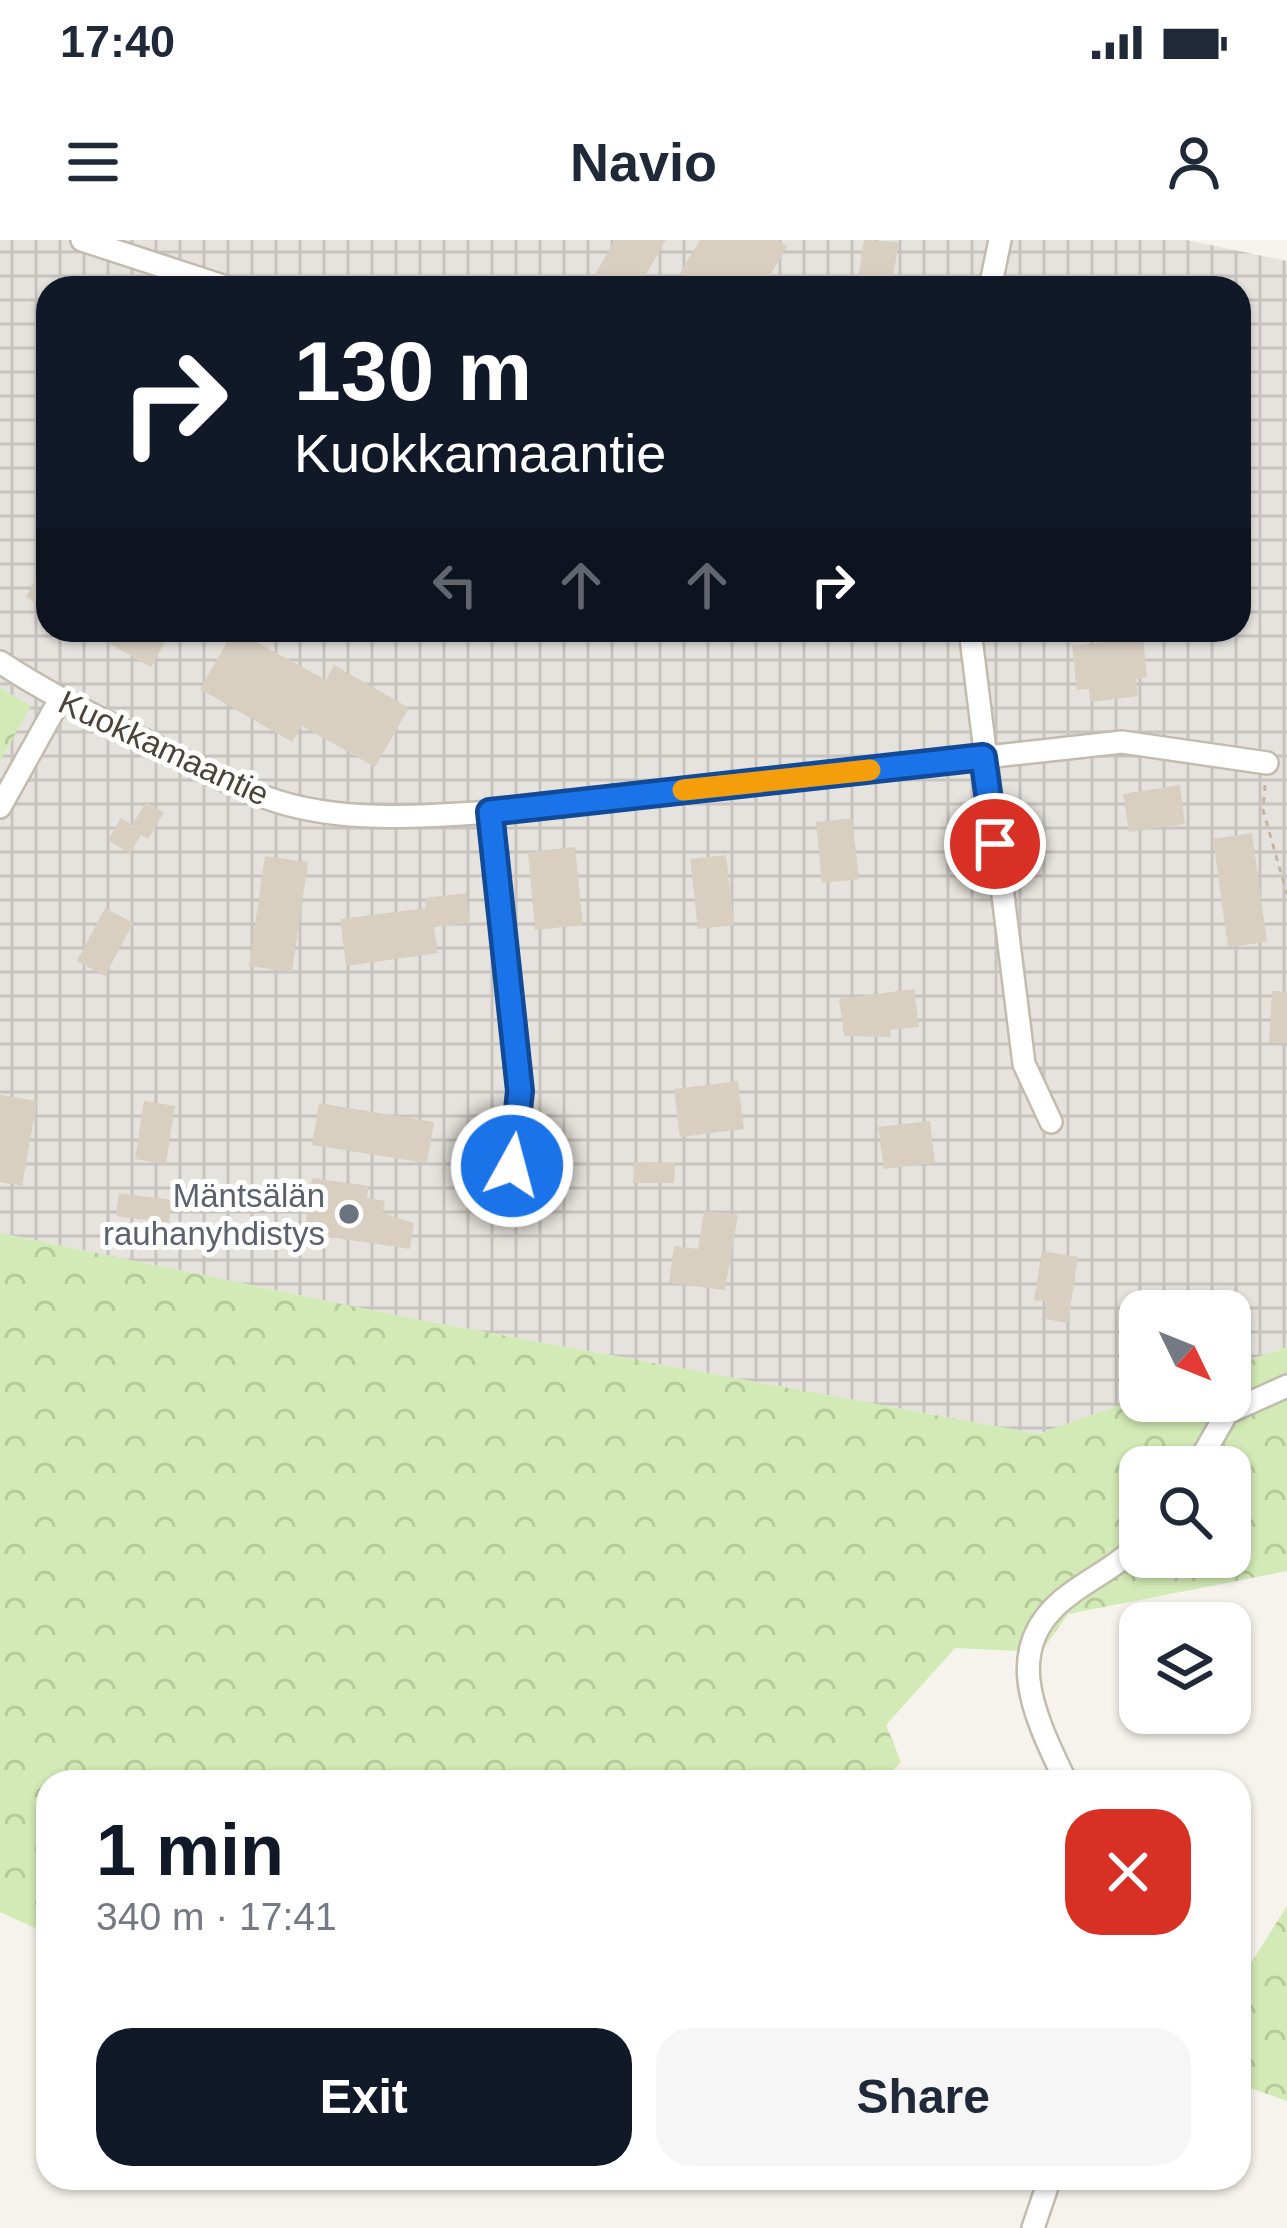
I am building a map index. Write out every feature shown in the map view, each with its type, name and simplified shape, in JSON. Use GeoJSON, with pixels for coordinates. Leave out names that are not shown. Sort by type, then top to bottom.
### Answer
{"type":"FeatureCollection","features":[{"type":"Feature","properties":{"kind":"street"},"geometry":{"type":"LineString","coordinates":[[82,240],[193,276]]}},
{"type":"Feature","properties":{"kind":"street"},"geometry":{"type":"LineString","coordinates":[[992,276],[1000,240]]}},
{"type":"Feature","properties":{"kind":"street"},"geometry":{"type":"LineString","coordinates":[[971,642],[1024,1064],[1051,1121]]}},
{"type":"Feature","properties":{"kind":"street","name":"Kuokkamaantie"},"geometry":{"type":"LineString","coordinates":[[0,662],[58,701],[274,801],[410,818],[1122,742],[1267,763]]}},
{"type":"Feature","properties":{"kind":"street"},"geometry":{"type":"LineString","coordinates":[[0,807],[58,701]]}},
{"type":"Feature","properties":{"kind":"street"},"geometry":{"type":"LineString","coordinates":[[490,812],[520,1091],[512,1166]]}},
{"type":"Feature","properties":{"kind":"street"},"geometry":{"type":"LineString","coordinates":[[1208,1446],[1227,1413],[1287,1386]]}},
{"type":"Feature","properties":{"kind":"street"},"geometry":{"type":"LineString","coordinates":[[1061,1770],[1028,1681],[1033,1629],[1058,1603],[1119,1558]]}},
{"type":"Feature","properties":{"kind":"street"},"geometry":{"type":"LineString","coordinates":[[1033,2228],[1045,2190]]}},
{"type":"Feature","properties":{"kind":"path"},"geometry":{"type":"LineString","coordinates":[[1267,763],[1263,810],[1287,894]]}},
{"type":"Feature","properties":{"kind":"shaded area"},"geometry":{"type":"Polygon","coordinates":[[[0,240],[1186,240],[1287,261],[1287,1347],[1251,1360],[1251,1290],[1119,1290],[1119,1405],[1038,1434],[415,1319],[0,1233],[0,761],[30,706],[0,688],[0,240]]]}},
{"type":"Feature","properties":{"kind":"green space"},"geometry":{"type":"Polygon","coordinates":[[[0,688],[31,706],[0,761],[0,688]]]}},
{"type":"Feature","properties":{"kind":"green space"},"geometry":{"type":"Polygon","coordinates":[[[0,1233],[415,1319],[1038,1434],[1119,1405],[1119,1422],[1251,1422],[1251,1360],[1287,1347],[1287,1571],[1068,1614],[1041,1652],[955,1648],[886,1725],[901,1762],[893,1770],[36,1770],[36,1928],[0,1912],[0,1233]]]}},
{"type":"Feature","properties":{"kind":"green space"},"geometry":{"type":"Polygon","coordinates":[[[1287,1906],[1287,2101],[1251,2088],[1251,1963],[1287,1906]]]}},
{"type":"Feature","properties":{"kind":"building"},"geometry":{"type":"Polygon","coordinates":[[[615,240],[666,240],[645,276],[594,276],[615,240]]]}},
{"type":"Feature","properties":{"kind":"building"},"geometry":{"type":"Polygon","coordinates":[[[700,240],[776,240],[787,246],[770,276],[680,273],[700,240]]]}},
{"type":"Feature","properties":{"kind":"building"},"geometry":{"type":"Polygon","coordinates":[[[864,240],[899,242],[893,276],[859,276],[864,240]]]}},
{"type":"Feature","properties":{"kind":"building"},"geometry":{"type":"Polygon","coordinates":[[[36,579],[36,603],[26,597],[36,579]]]}},
{"type":"Feature","properties":{"kind":"building"},"geometry":{"type":"Polygon","coordinates":[[[106,642],[165,642],[151,667],[106,642]]]}},
{"type":"Feature","properties":{"kind":"building"},"geometry":{"type":"Polygon","coordinates":[[[227,642],[256,642],[326,680],[334,665],[409,708],[375,767],[302,726],[292,742],[200,689],[227,642]]]}},
{"type":"Feature","properties":{"kind":"building"},"geometry":{"type":"Polygon","coordinates":[[[1144,642],[1147,677],[1136,679],[1138,696],[1090,702],[1089,689],[1077,690],[1072,646],[1144,642]]]}},
{"type":"Feature","properties":{"kind":"building"},"geometry":{"type":"Polygon","coordinates":[[[1180,785],[1185,824],[1129,832],[1123,794],[1180,785]]]}},
{"type":"Feature","properties":{"kind":"building"},"geometry":{"type":"Polygon","coordinates":[[[146,802],[164,813],[148,839],[141,835],[130,854],[108,840],[121,818],[132,825],[146,802]]]}},
{"type":"Feature","properties":{"kind":"building"},"geometry":{"type":"Polygon","coordinates":[[[852,818],[859,879],[822,883],[816,822],[852,818]]]}},
{"type":"Feature","properties":{"kind":"building"},"geometry":{"type":"Polygon","coordinates":[[[1252,833],[1267,942],[1228,947],[1213,839],[1252,833]]]}},
{"type":"Feature","properties":{"kind":"building"},"geometry":{"type":"Polygon","coordinates":[[[575,847],[583,925],[535,930],[528,852],[575,847]]]}},
{"type":"Feature","properties":{"kind":"building"},"geometry":{"type":"Polygon","coordinates":[[[726,855],[734,925],[698,929],[690,859],[726,855]]]}},
{"type":"Feature","properties":{"kind":"building"},"geometry":{"type":"Polygon","coordinates":[[[265,856],[308,862],[292,972],[249,966],[265,856]]]}},
{"type":"Feature","properties":{"kind":"building"},"geometry":{"type":"Polygon","coordinates":[[[466,893],[470,923],[434,927],[438,953],[346,966],[340,919],[426,908],[425,898],[466,893]]]}},
{"type":"Feature","properties":{"kind":"building"},"geometry":{"type":"Polygon","coordinates":[[[105,908],[133,923],[105,976],[77,961],[105,908]]]}},
{"type":"Feature","properties":{"kind":"building"},"geometry":{"type":"Polygon","coordinates":[[[914,989],[919,1027],[890,1030],[891,1037],[844,1036],[839,999],[914,989]]]}},
{"type":"Feature","properties":{"kind":"building"},"geometry":{"type":"Polygon","coordinates":[[[1272,991],[1287,992],[1287,1043],[1269,1042],[1272,991]]]}},
{"type":"Feature","properties":{"kind":"building"},"geometry":{"type":"Polygon","coordinates":[[[738,1081],[744,1129],[680,1137],[674,1089],[738,1081]]]}},
{"type":"Feature","properties":{"kind":"building"},"geometry":{"type":"Polygon","coordinates":[[[0,1095],[37,1101],[22,1186],[0,1182],[0,1095]]]}},
{"type":"Feature","properties":{"kind":"building"},"geometry":{"type":"Polygon","coordinates":[[[144,1101],[175,1106],[166,1164],[135,1159],[144,1101]]]}},
{"type":"Feature","properties":{"kind":"building"},"geometry":{"type":"Polygon","coordinates":[[[319,1103],[434,1122],[427,1163],[312,1145],[319,1103]]]}},
{"type":"Feature","properties":{"kind":"building"},"geometry":{"type":"Polygon","coordinates":[[[930,1121],[935,1163],[884,1169],[878,1127],[930,1121]]]}},
{"type":"Feature","properties":{"kind":"building"},"geometry":{"type":"Polygon","coordinates":[[[634,1162],[675,1163],[674,1183],[633,1183],[634,1162]]]}},
{"type":"Feature","properties":{"kind":"building","name":"Mäntsälän rauhanyhdistys"},"geometry":{"type":"Polygon","coordinates":[[[312,1178],[369,1186],[367,1198],[385,1201],[383,1213],[414,1223],[410,1249],[304,1233],[312,1178]]]}},
{"type":"Feature","properties":{"kind":"building"},"geometry":{"type":"Polygon","coordinates":[[[119,1193],[172,1200],[169,1223],[116,1216],[119,1193]]]}},
{"type":"Feature","properties":{"kind":"building"},"geometry":{"type":"Polygon","coordinates":[[[704,1211],[738,1215],[725,1290],[669,1283],[674,1246],[698,1249],[704,1211]]]}},
{"type":"Feature","properties":{"kind":"building"},"geometry":{"type":"Polygon","coordinates":[[[1042,1251],[1078,1257],[1068,1323],[1045,1319],[1047,1302],[1034,1300],[1042,1251]]]}},
{"type":"Feature","properties":{"kind":"slow traffic"},"geometry":{"type":"LineString","coordinates":[[683,790],[870,770]]}},
{"type":"Feature","properties":{"kind":"place","name":"Mäntsälän rauhanyhdistys"},"geometry":{"type":"Point","coordinates":[349,1214]}},
{"type":"Feature","properties":{"kind":"route"},"geometry":{"type":"LineString","coordinates":[[512,1166],[520,1091],[490,812],[983,757],[995,844]]}}]}
